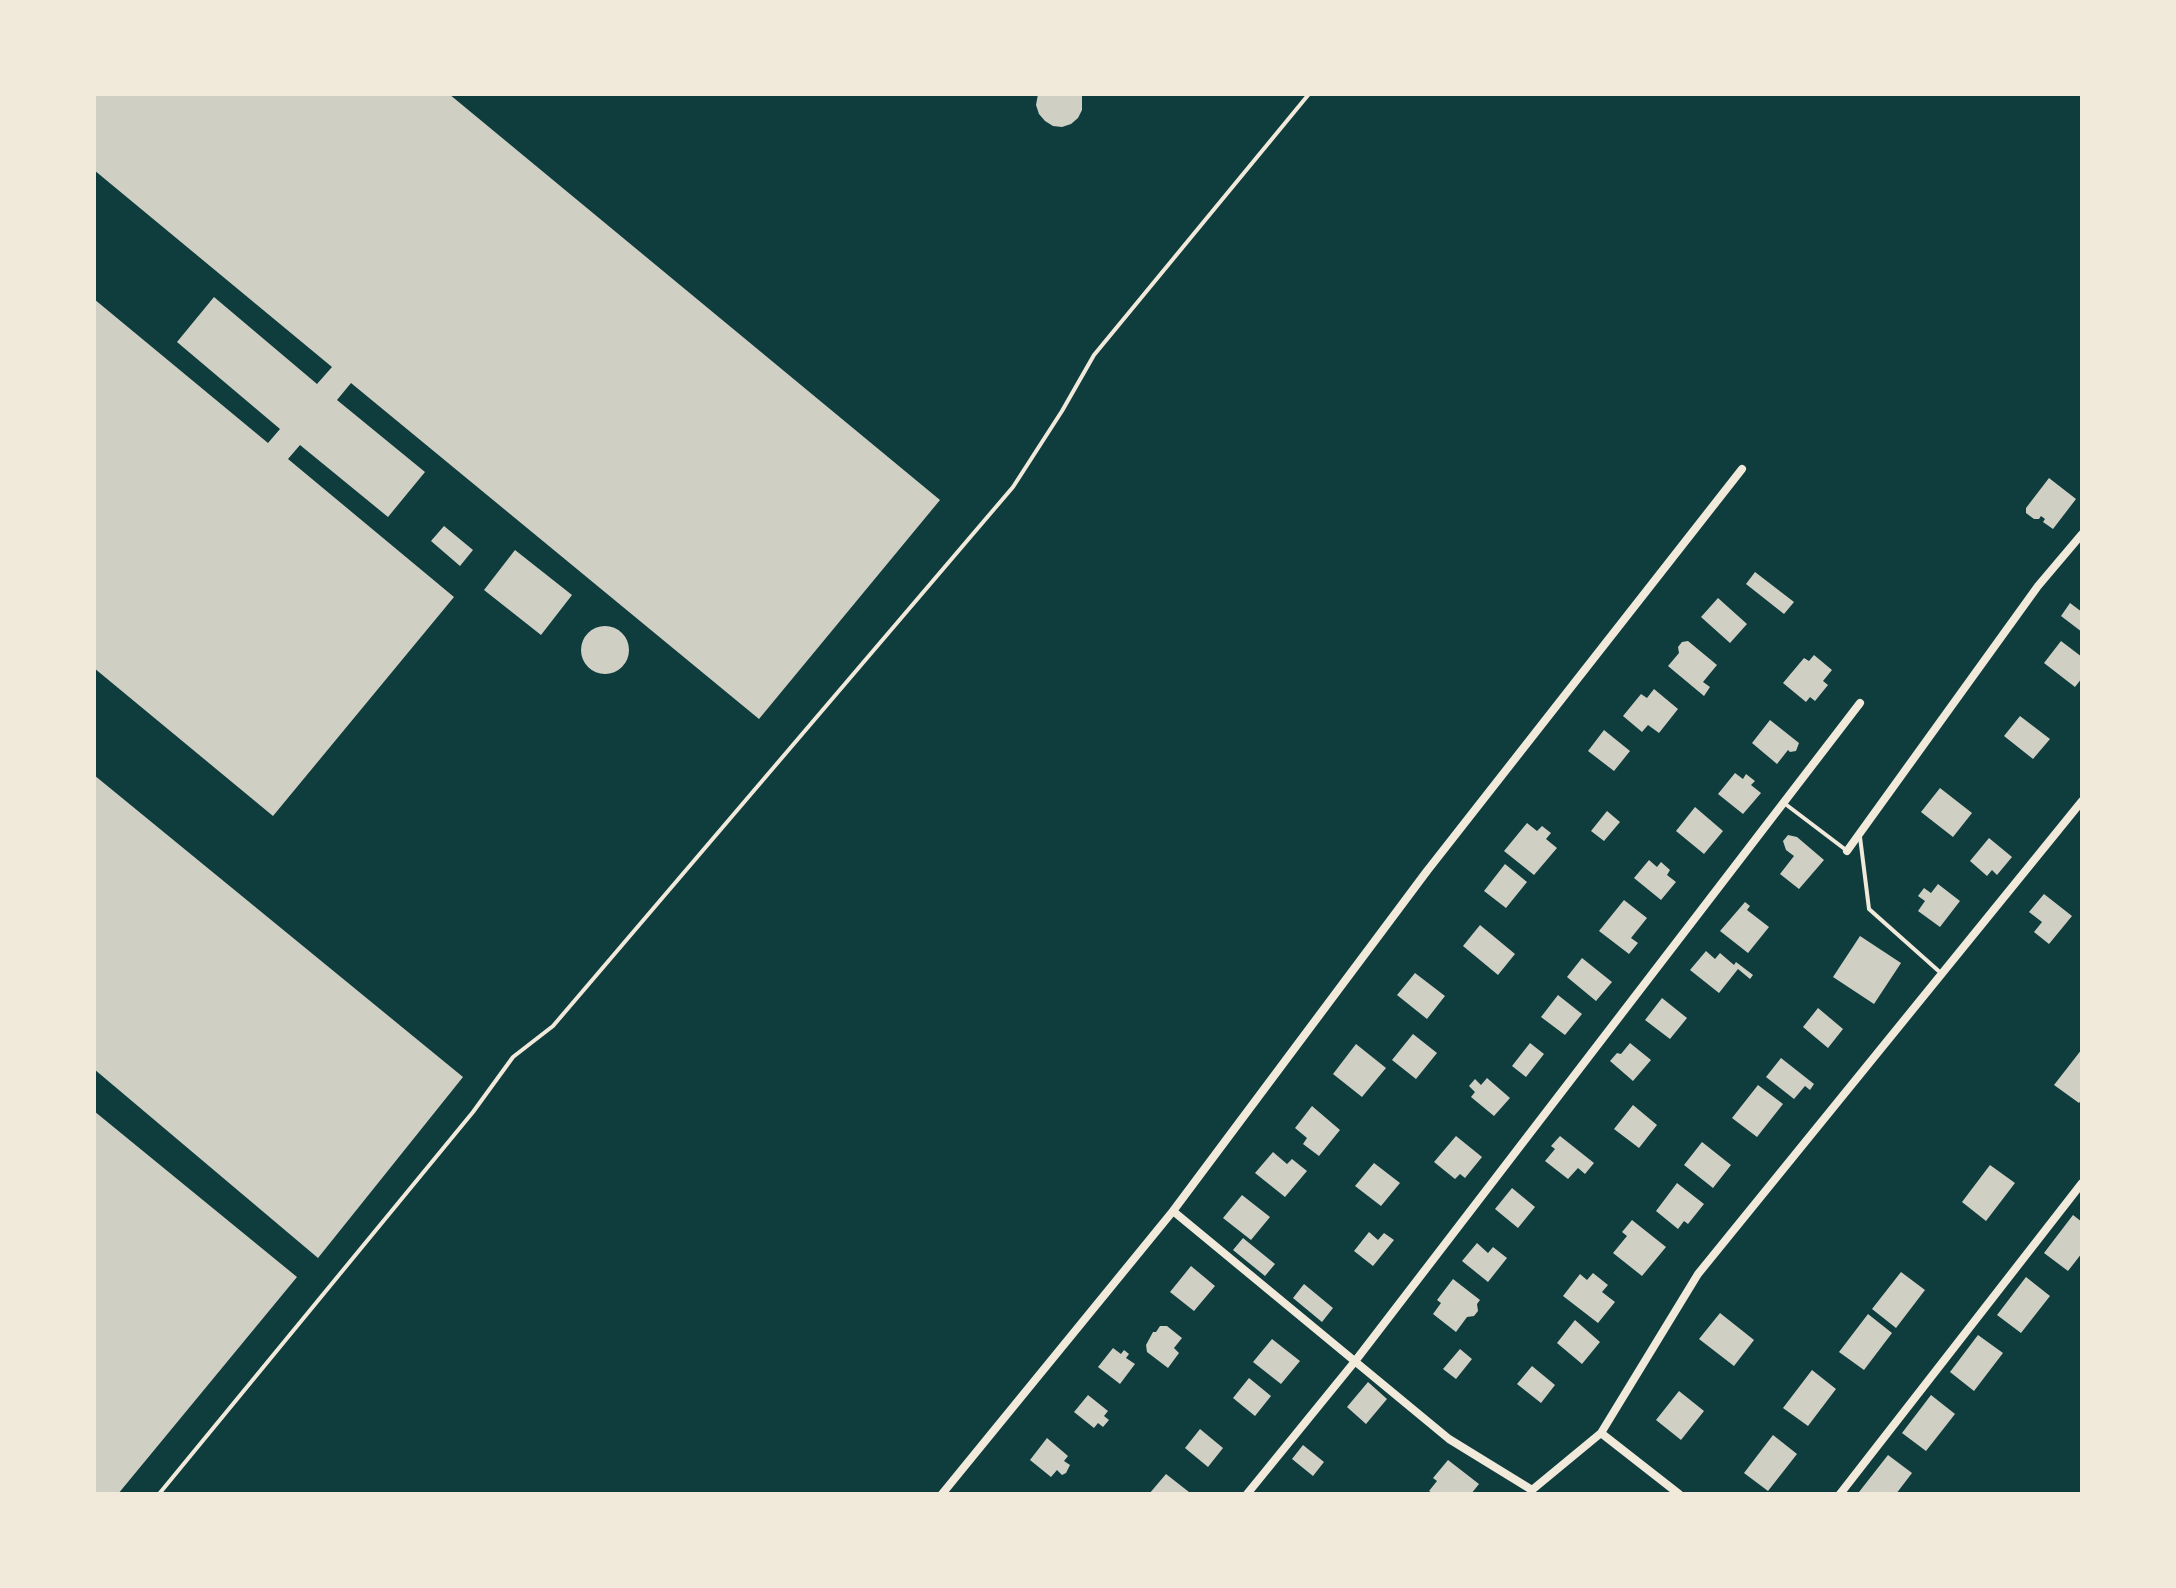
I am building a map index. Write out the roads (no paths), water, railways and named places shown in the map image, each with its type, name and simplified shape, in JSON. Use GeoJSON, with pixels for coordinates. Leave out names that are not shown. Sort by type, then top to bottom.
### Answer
{"type":"FeatureCollection","features":[{"type":"Feature","properties":{"kind":"street"},"geometry":{"type":"LineString","coordinates":[[942,1494],[1173,1211],[1427,871],[1742,469]]}},
{"type":"Feature","properties":{"kind":"street"},"geometry":{"type":"LineString","coordinates":[[1847,851],[2038,586],[2082,534]]}},
{"type":"Feature","properties":{"kind":"street"},"geometry":{"type":"LineString","coordinates":[[1247,1494],[1356,1360],[1860,703]]}},
{"type":"Feature","properties":{"kind":"street"},"geometry":{"type":"LineString","coordinates":[[1173,1211],[1449,1439],[1530,1492],[1601,1433],[1698,1274],[2082,801]]}},
{"type":"Feature","properties":{"kind":"street"},"geometry":{"type":"LineString","coordinates":[[1840,1494],[2082,1183]]}},
{"type":"Feature","properties":{"kind":"street"},"geometry":{"type":"LineString","coordinates":[[1601,1433],[1679,1494]]}},
{"type":"Feature","properties":{"kind":"lane"},"geometry":{"type":"LineString","coordinates":[[159,1494],[473,1112],[513,1057],[553,1026],[1013,487],[1094,355],[1309,94]]}},
{"type":"Feature","properties":{"kind":"lane"},"geometry":{"type":"LineString","coordinates":[[1784,803],[1847,851]]}},
{"type":"Feature","properties":{"kind":"lane"},"geometry":{"type":"LineString","coordinates":[[1859,835],[1869,909],[1942,974]]}}]}
